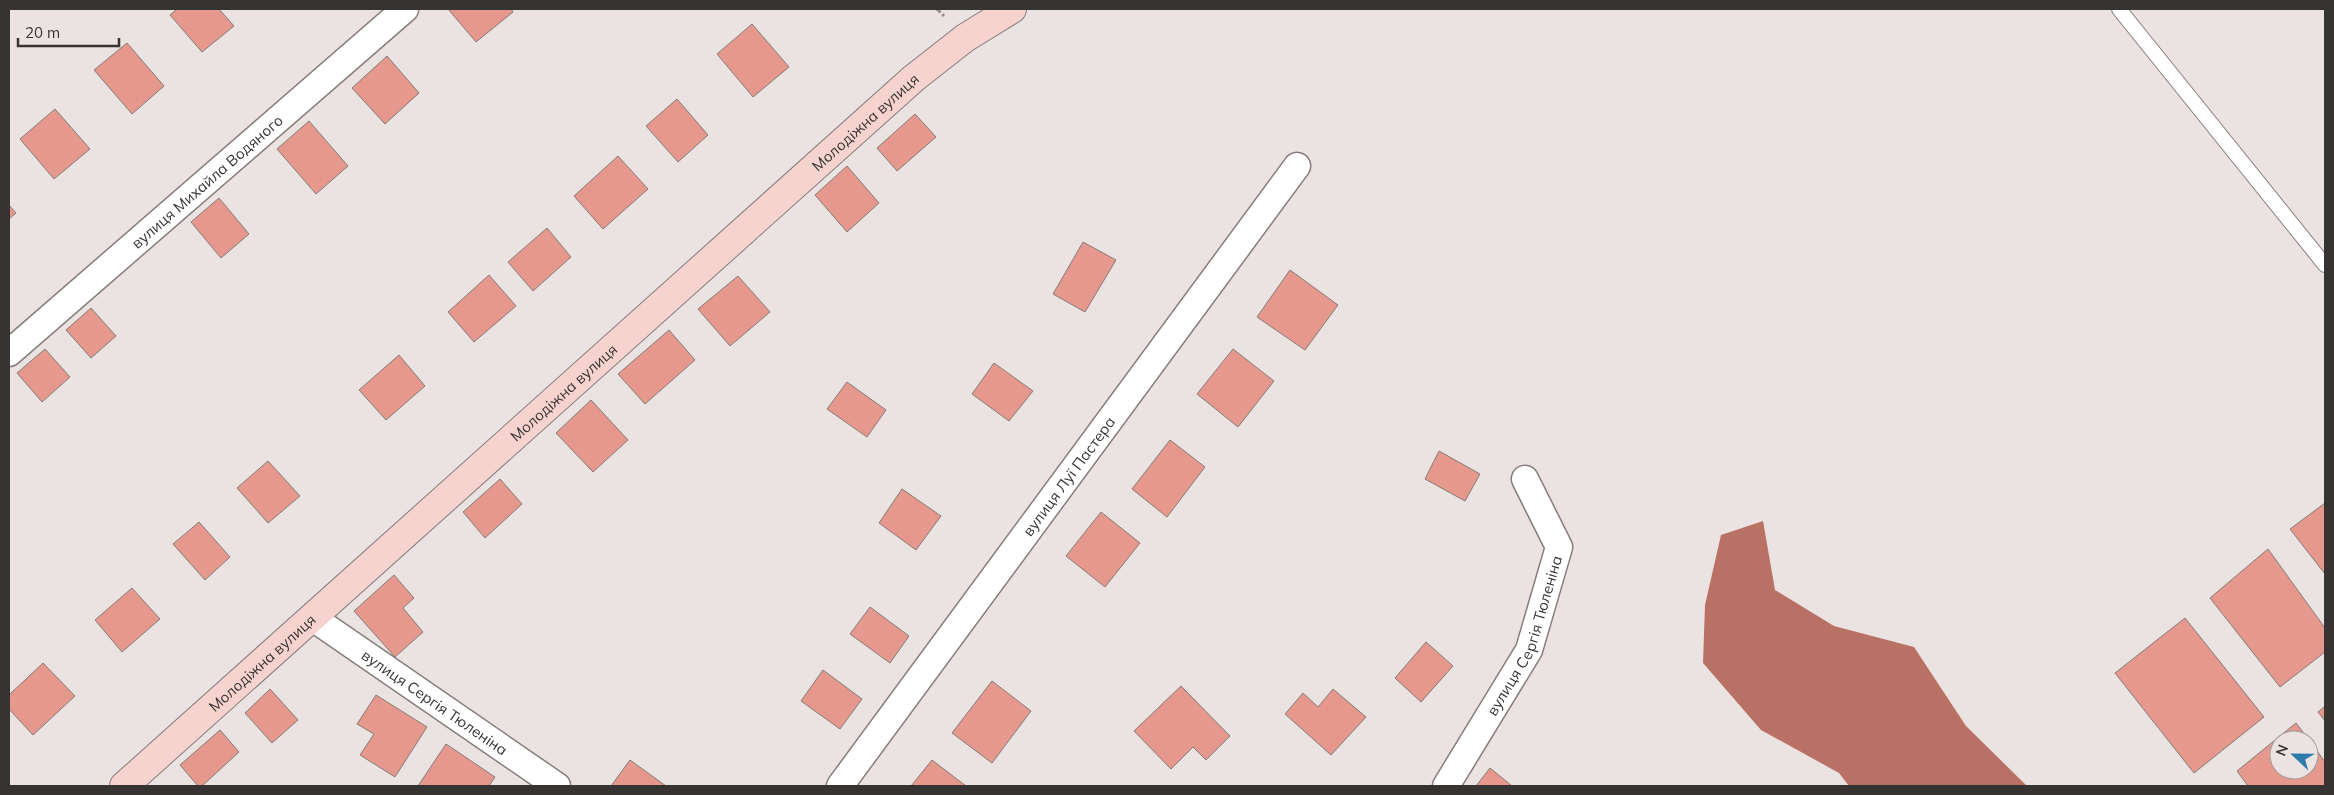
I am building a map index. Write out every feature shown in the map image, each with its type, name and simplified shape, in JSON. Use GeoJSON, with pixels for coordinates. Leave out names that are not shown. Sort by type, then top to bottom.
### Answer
{"type":"FeatureCollection","features":[{"type":"Feature","properties":{"kind":"street","name":"вулиця Михайла Водяного"},"geometry":{"type":"LineString","coordinates":[[9,353],[405,9]]}},
{"type":"Feature","properties":{"kind":"street","name":"Молодіжна вулиця"},"geometry":{"type":"LineString","coordinates":[[124,786],[914,78],[965,38],[1012,9]]}},
{"type":"Feature","properties":{"kind":"street","name":"вулиця Луї Пастера"},"geometry":{"type":"LineString","coordinates":[[840,786],[1297,166]]}},
{"type":"Feature","properties":{"kind":"street","name":"вулиця Сергія Тюленіна"},"geometry":{"type":"LineString","coordinates":[[1446,786],[1529,650],[1559,547],[1524,479]]}},
{"type":"Feature","properties":{"kind":"street","name":"вулиця Сергія Тюленіна"},"geometry":{"type":"LineString","coordinates":[[313,618],[557,786]]}},
{"type":"Feature","properties":{"kind":"lane"},"geometry":{"type":"LineString","coordinates":[[2119,9],[2325,265]]}},
{"type":"Feature","properties":{"kind":"shaded area"},"geometry":{"type":"Polygon","coordinates":[[[1763,521],[1775,590],[1834,626],[1914,647],[1966,726],[2027,786],[1849,786],[1839,773],[1761,730],[1703,663],[1705,605],[1721,535],[1763,521]]]}},
{"type":"Feature","properties":{"kind":"building"},"geometry":{"type":"Polygon","coordinates":[[[177,9],[219,9],[234,26],[202,52],[170,15],[177,9]]]}},
{"type":"Feature","properties":{"kind":"building"},"geometry":{"type":"Polygon","coordinates":[[[448,9],[511,9],[513,12],[476,42],[448,9]]]}},
{"type":"Feature","properties":{"kind":"building"},"geometry":{"type":"Polygon","coordinates":[[[752,24],[789,67],[753,97],[717,54],[752,24]]]}},
{"type":"Feature","properties":{"kind":"building"},"geometry":{"type":"Polygon","coordinates":[[[127,43],[164,86],[132,114],[94,70],[127,43]]]}},
{"type":"Feature","properties":{"kind":"building"},"geometry":{"type":"Polygon","coordinates":[[[387,56],[419,93],[385,124],[352,88],[387,56]]]}},
{"type":"Feature","properties":{"kind":"building"},"geometry":{"type":"Polygon","coordinates":[[[677,99],[708,135],[678,162],[646,126],[677,99]]]}},
{"type":"Feature","properties":{"kind":"building"},"geometry":{"type":"Polygon","coordinates":[[[55,109],[90,149],[54,179],[20,139],[55,109]]]}},
{"type":"Feature","properties":{"kind":"building"},"geometry":{"type":"Polygon","coordinates":[[[915,114],[936,137],[897,171],[877,148],[915,114]]]}},
{"type":"Feature","properties":{"kind":"building"},"geometry":{"type":"Polygon","coordinates":[[[309,121],[348,166],[316,194],[277,149],[309,121]]]}},
{"type":"Feature","properties":{"kind":"building"},"geometry":{"type":"Polygon","coordinates":[[[618,156],[648,189],[603,229],[574,196],[618,156]]]}},
{"type":"Feature","properties":{"kind":"building"},"geometry":{"type":"Polygon","coordinates":[[[847,166],[879,203],[847,232],[815,195],[847,166]]]}},
{"type":"Feature","properties":{"kind":"building"},"geometry":{"type":"Polygon","coordinates":[[[219,198],[249,234],[221,258],[191,222],[219,198]]]}},
{"type":"Feature","properties":{"kind":"building"},"geometry":{"type":"Polygon","coordinates":[[[9,205],[16,213],[9,219],[9,205]]]}},
{"type":"Feature","properties":{"kind":"building"},"geometry":{"type":"Polygon","coordinates":[[[547,228],[571,257],[533,291],[508,262],[547,228]]]}},
{"type":"Feature","properties":{"kind":"building"},"geometry":{"type":"Polygon","coordinates":[[[1083,242],[1116,260],[1085,312],[1053,294],[1083,242]]]}},
{"type":"Feature","properties":{"kind":"building"},"geometry":{"type":"Polygon","coordinates":[[[1290,270],[1338,305],[1305,350],[1257,317],[1290,270]]]}},
{"type":"Feature","properties":{"kind":"building"},"geometry":{"type":"Polygon","coordinates":[[[489,275],[516,306],[474,342],[448,312],[489,275]]]}},
{"type":"Feature","properties":{"kind":"building"},"geometry":{"type":"Polygon","coordinates":[[[738,276],[770,312],[730,346],[698,309],[738,276]]]}},
{"type":"Feature","properties":{"kind":"building"},"geometry":{"type":"Polygon","coordinates":[[[91,308],[116,336],[91,358],[66,330],[91,308]]]}},
{"type":"Feature","properties":{"kind":"building"},"geometry":{"type":"Polygon","coordinates":[[[669,330],[695,360],[645,404],[618,374],[669,330]]]}},
{"type":"Feature","properties":{"kind":"building"},"geometry":{"type":"Polygon","coordinates":[[[45,349],[70,377],[42,402],[17,373],[45,349]]]}},
{"type":"Feature","properties":{"kind":"building"},"geometry":{"type":"Polygon","coordinates":[[[1233,349],[1274,381],[1238,427],[1197,394],[1233,349]]]}},
{"type":"Feature","properties":{"kind":"building"},"geometry":{"type":"Polygon","coordinates":[[[399,355],[425,386],[386,420],[359,390],[399,355]]]}},
{"type":"Feature","properties":{"kind":"building"},"geometry":{"type":"Polygon","coordinates":[[[994,363],[1033,391],[1009,421],[972,394],[994,363]]]}},
{"type":"Feature","properties":{"kind":"building"},"geometry":{"type":"Polygon","coordinates":[[[847,382],[886,410],[867,437],[827,409],[847,382]]]}},
{"type":"Feature","properties":{"kind":"building"},"geometry":{"type":"Polygon","coordinates":[[[591,400],[628,440],[593,472],[556,433],[591,400]]]}},
{"type":"Feature","properties":{"kind":"building"},"geometry":{"type":"Polygon","coordinates":[[[1170,440],[1205,467],[1167,517],[1132,489],[1170,440]]]}},
{"type":"Feature","properties":{"kind":"building"},"geometry":{"type":"Polygon","coordinates":[[[1439,451],[1480,474],[1465,501],[1425,479],[1439,451]]]}},
{"type":"Feature","properties":{"kind":"building"},"geometry":{"type":"Polygon","coordinates":[[[268,461],[300,496],[268,523],[237,488],[268,461]]]}},
{"type":"Feature","properties":{"kind":"building"},"geometry":{"type":"Polygon","coordinates":[[[500,479],[522,504],[485,538],[463,512],[500,479]]]}},
{"type":"Feature","properties":{"kind":"building"},"geometry":{"type":"Polygon","coordinates":[[[902,489],[941,516],[916,550],[879,523],[902,489]]]}},
{"type":"Feature","properties":{"kind":"building"},"geometry":{"type":"Polygon","coordinates":[[[2325,503],[2325,574],[2290,529],[2325,503]]]}},
{"type":"Feature","properties":{"kind":"building"},"geometry":{"type":"Polygon","coordinates":[[[1101,512],[1140,543],[1105,587],[1066,556],[1101,512]]]}},
{"type":"Feature","properties":{"kind":"building"},"geometry":{"type":"Polygon","coordinates":[[[199,522],[230,557],[205,580],[173,544],[199,522]]]}},
{"type":"Feature","properties":{"kind":"building"},"geometry":{"type":"Polygon","coordinates":[[[2268,549],[2325,628],[2325,652],[2280,687],[2210,598],[2268,549]]]}},
{"type":"Feature","properties":{"kind":"building"},"geometry":{"type":"Polygon","coordinates":[[[394,575],[414,598],[403,608],[423,632],[395,657],[354,611],[394,575]]]}},
{"type":"Feature","properties":{"kind":"building"},"geometry":{"type":"Polygon","coordinates":[[[132,588],[160,619],[122,652],[95,620],[132,588]]]}},
{"type":"Feature","properties":{"kind":"building"},"geometry":{"type":"Polygon","coordinates":[[[870,607],[909,636],[890,663],[850,634],[870,607]]]}},
{"type":"Feature","properties":{"kind":"building"},"geometry":{"type":"Polygon","coordinates":[[[2185,618],[2264,717],[2194,773],[2115,673],[2185,618]]]}},
{"type":"Feature","properties":{"kind":"building"},"geometry":{"type":"Polygon","coordinates":[[[1426,642],[1453,666],[1421,702],[1395,678],[1426,642]]]}},
{"type":"Feature","properties":{"kind":"building"},"geometry":{"type":"Polygon","coordinates":[[[43,663],[75,696],[33,735],[9,709],[9,695],[43,663]]]}},
{"type":"Feature","properties":{"kind":"building"},"geometry":{"type":"Polygon","coordinates":[[[823,670],[862,699],[840,729],[801,701],[823,670]]]}},
{"type":"Feature","properties":{"kind":"building"},"geometry":{"type":"Polygon","coordinates":[[[992,681],[1031,711],[992,763],[952,733],[992,681]]]}},
{"type":"Feature","properties":{"kind":"building"},"geometry":{"type":"Polygon","coordinates":[[[1181,686],[1230,736],[1206,760],[1193,747],[1171,769],[1134,731],[1181,686]]]}},
{"type":"Feature","properties":{"kind":"building"},"geometry":{"type":"Polygon","coordinates":[[[270,689],[298,720],[272,743],[245,713],[270,689]]]}},
{"type":"Feature","properties":{"kind":"building"},"geometry":{"type":"Polygon","coordinates":[[[1333,689],[1366,717],[1331,755],[1285,714],[1303,693],[1318,707],[1333,689]]]}},
{"type":"Feature","properties":{"kind":"building"},"geometry":{"type":"Polygon","coordinates":[[[376,695],[427,727],[395,777],[360,755],[374,734],[357,724],[376,695]]]}},
{"type":"Feature","properties":{"kind":"building"},"geometry":{"type":"Polygon","coordinates":[[[2325,706],[2325,721],[2318,712],[2325,706]]]}},
{"type":"Feature","properties":{"kind":"building"},"geometry":{"type":"Polygon","coordinates":[[[2296,723],[2301,730],[2287,730],[2296,723]]]}},
{"type":"Feature","properties":{"kind":"building"},"geometry":{"type":"Polygon","coordinates":[[[220,730],[239,752],[202,786],[198,786],[180,765],[220,730]]]}},
{"type":"Feature","properties":{"kind":"building"},"geometry":{"type":"Polygon","coordinates":[[[446,744],[495,777],[489,786],[418,786],[446,744]]]}},
{"type":"Feature","properties":{"kind":"building"},"geometry":{"type":"Polygon","coordinates":[[[2269,745],[2269,780],[2319,780],[2319,754],[2325,762],[2325,786],[2248,786],[2237,771],[2269,745]]]}},
{"type":"Feature","properties":{"kind":"building"},"geometry":{"type":"Polygon","coordinates":[[[630,760],[666,786],[611,786],[630,760]]]}},
{"type":"Feature","properties":{"kind":"building"},"geometry":{"type":"Polygon","coordinates":[[[932,760],[966,786],[911,786],[932,760]]]}},
{"type":"Feature","properties":{"kind":"building"},"geometry":{"type":"Polygon","coordinates":[[[1490,768],[1512,786],[1476,786],[1490,768]]]}}]}
